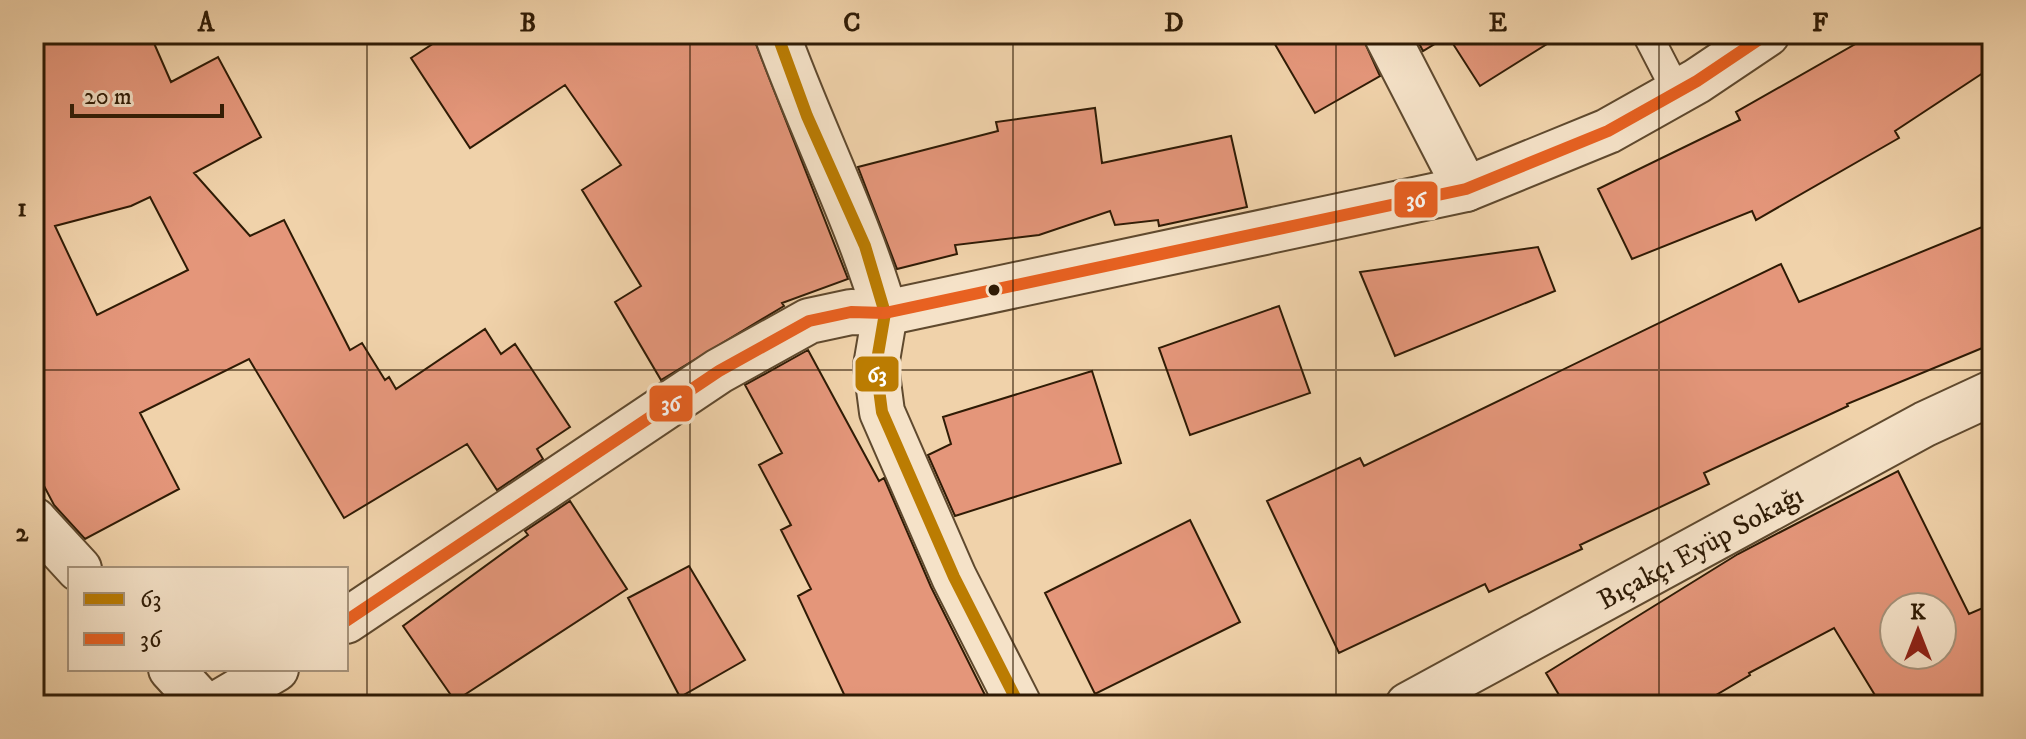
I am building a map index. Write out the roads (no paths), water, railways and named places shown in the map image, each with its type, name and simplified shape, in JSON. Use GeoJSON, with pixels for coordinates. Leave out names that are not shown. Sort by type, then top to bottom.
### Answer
{"type":"FeatureCollection","features":[{"type":"Feature","properties":{"kind":"street"},"geometry":{"type":"LineString","coordinates":[[777,34],[807,116],[865,246],[885,313],[876,366],[882,412],[954,577],[1019,705]]}},
{"type":"Feature","properties":{"kind":"street"},"geometry":{"type":"LineString","coordinates":[[1386,34],[1466,189]]}},
{"type":"Feature","properties":{"kind":"street"},"geometry":{"type":"LineString","coordinates":[[348,620],[719,371],[809,321],[851,312],[885,313],[1466,189],[1608,131],[1677,92],[1767,34]]}},
{"type":"Feature","properties":{"kind":"street","name":"Bıçakçı Eyüp Sokağı"},"geometry":{"type":"LineString","coordinates":[[1408,705],[1925,424],[1992,393]]}},
{"type":"Feature","properties":{"kind":"street"},"geometry":{"type":"LineString","coordinates":[[34,520],[77,567]]}},
{"type":"Feature","properties":{"kind":"street"},"geometry":{"type":"LineString","coordinates":[[173,671],[204,705]]}},
{"type":"Feature","properties":{"kind":"street"},"geometry":{"type":"LineString","coordinates":[[215,705],[273,671]]}},
{"type":"Feature","properties":{"kind":"lane"},"geometry":{"type":"LineString","coordinates":[[1647,34],[1677,92]]}}]}
